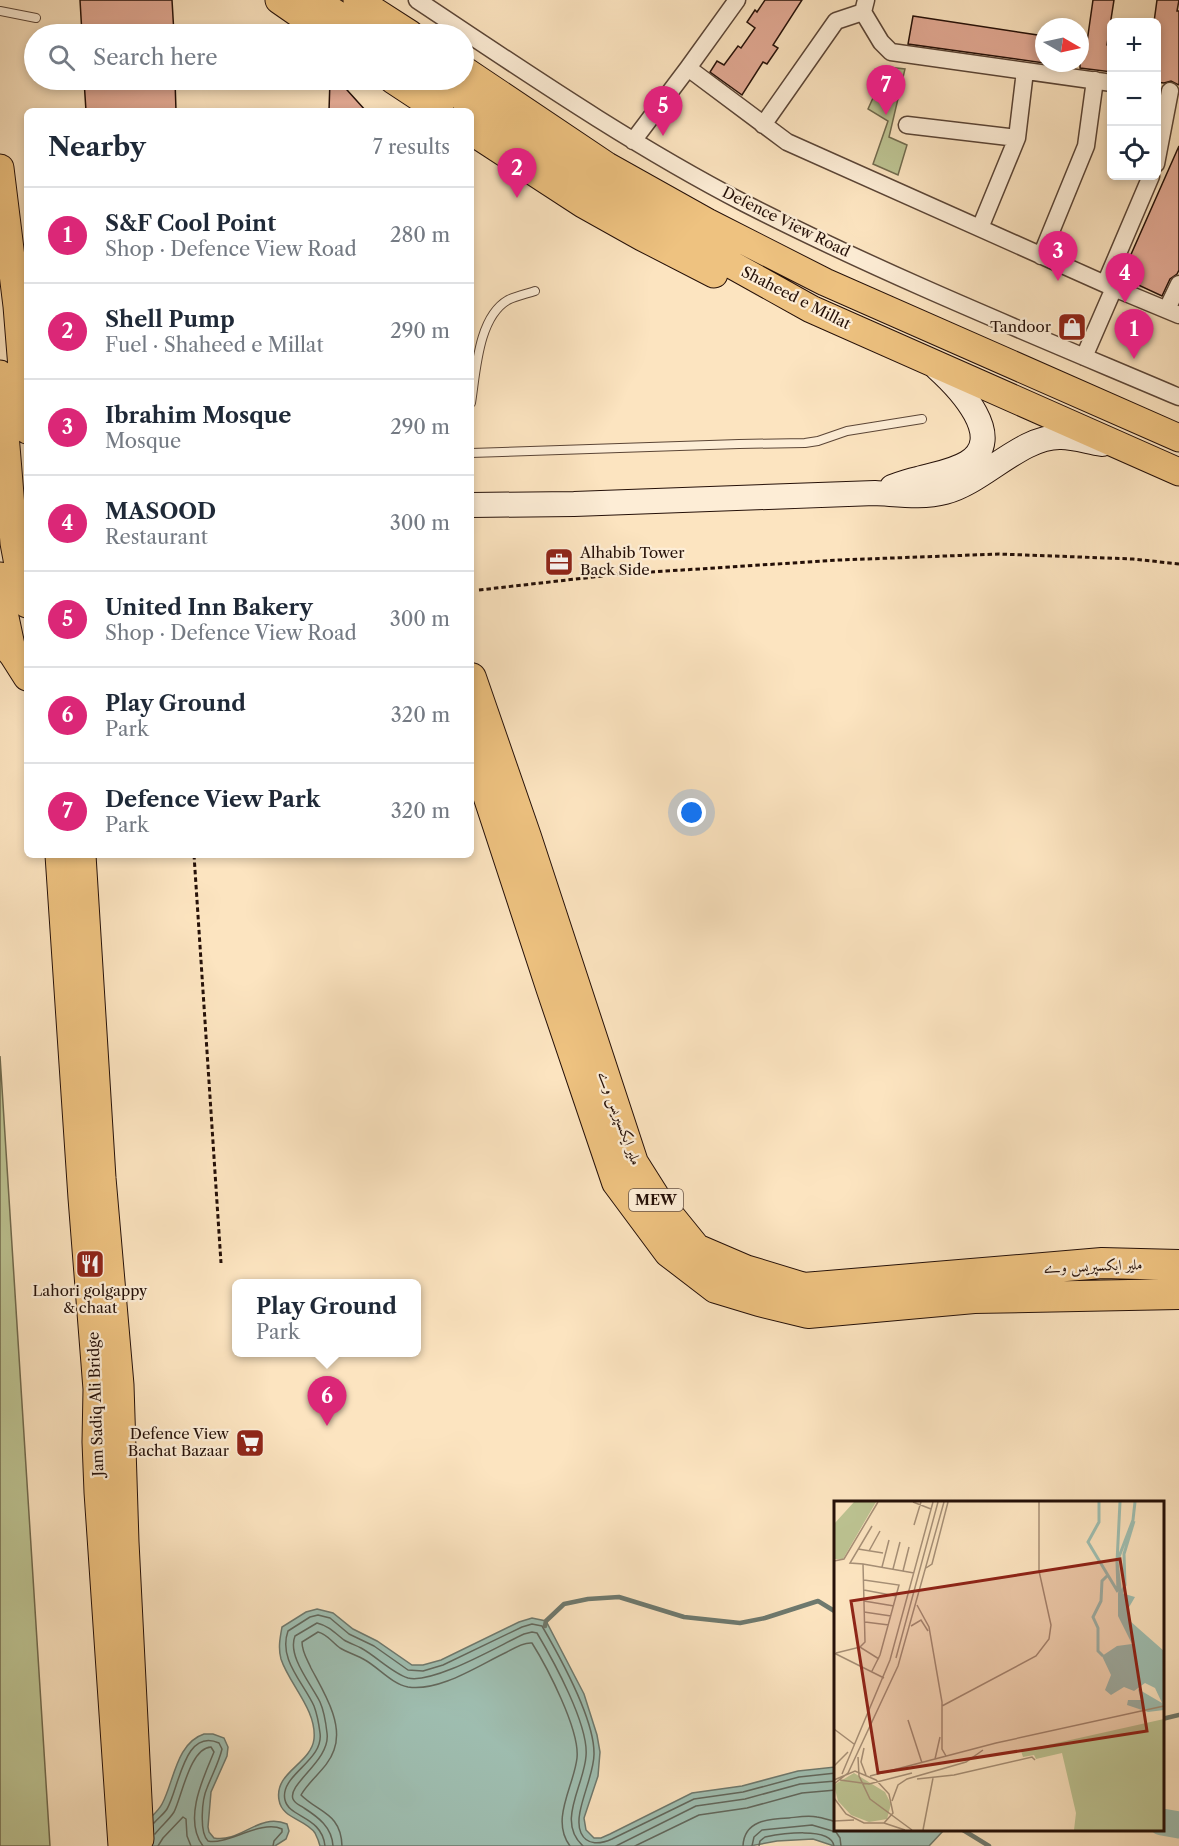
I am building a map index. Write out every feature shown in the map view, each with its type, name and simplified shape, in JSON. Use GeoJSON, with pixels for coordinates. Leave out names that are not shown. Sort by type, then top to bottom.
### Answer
{"type":"FeatureCollection","features":[{"type":"Feature","properties":{"kind":"highway","name":"ملیر ایکسپریس وے"},"geometry":{"type":"LineString","coordinates":[[474,687],[633,1162],[657,1201],[696,1249],[744,1270],[804,1288],[1102,1263],[1179,1265]]}},
{"type":"Feature","properties":{"kind":"highway","name":"ملیر ایکسپریس وے"},"geometry":{"type":"LineString","coordinates":[[474,752],[617,1182],[669,1252],[716,1288],[808,1313],[974,1298],[1179,1294]]}},
{"type":"Feature","properties":{"kind":"main road"},"geometry":{"type":"LineString","coordinates":[[279,0],[314,24]]}},
{"type":"Feature","properties":{"kind":"main road"},"geometry":{"type":"LineString","coordinates":[[315,0],[352,24]]}},
{"type":"Feature","properties":{"kind":"main road"},"geometry":{"type":"LineString","coordinates":[[357,0],[394,24]]}},
{"type":"Feature","properties":{"kind":"main road","name":"Shaheed e Millat"},"geometry":{"type":"LineString","coordinates":[[474,77],[606,166],[707,222],[825,282],[1179,438]]}},
{"type":"Feature","properties":{"kind":"main road"},"geometry":{"type":"LineString","coordinates":[[408,90],[435,108]]}},
{"type":"Feature","properties":{"kind":"main road","name":"Shaheed e Millat"},"geometry":{"type":"LineString","coordinates":[[451,90],[598,186],[698,246],[811,309],[1179,472]]}},
{"type":"Feature","properties":{"kind":"main road"},"geometry":{"type":"LineString","coordinates":[[474,133],[583,204],[705,270],[811,309]]}},
{"type":"Feature","properties":{"kind":"main road"},"geometry":{"type":"LineString","coordinates":[[0,168],[22,304],[17,381],[14,543],[24,596]]}},
{"type":"Feature","properties":{"kind":"main road"},"geometry":{"type":"LineString","coordinates":[[17,381],[24,415]]}},
{"type":"Feature","properties":{"kind":"main road"},"geometry":{"type":"LineString","coordinates":[[0,576],[2,603],[13,657]]}},
{"type":"Feature","properties":{"kind":"main road","name":"Jam Sadiq Ali Bridge"},"geometry":{"type":"LineString","coordinates":[[59,858],[97,1389],[98,1492],[122,1846]]}},
{"type":"Feature","properties":{"kind":"main road","name":"Jam Sadiq Ali Bridge"},"geometry":{"type":"LineString","coordinates":[[82,858],[102,1178],[120,1385],[125,1542],[141,1846]]}},
{"type":"Feature","properties":{"kind":"street","name":"Defence View Road"},"geometry":{"type":"LineString","coordinates":[[417,0],[453,24]]}},
{"type":"Feature","properties":{"kind":"street"},"geometry":{"type":"LineString","coordinates":[[633,141],[737,0]]}},
{"type":"Feature","properties":{"kind":"street"},"geometry":{"type":"LineString","coordinates":[[763,125],[836,21],[864,6],[881,42],[891,52],[1103,82],[1086,146],[1041,255]]}},
{"type":"Feature","properties":{"kind":"street","name":"Defence View Road"},"geometry":{"type":"LineString","coordinates":[[474,38],[633,141],[744,203],[848,253],[1179,397]]}},
{"type":"Feature","properties":{"kind":"street"},"geometry":{"type":"LineString","coordinates":[[688,68],[787,142],[1110,286],[1173,312],[1179,284]]}},
{"type":"Feature","properties":{"kind":"street"},"geometry":{"type":"LineString","coordinates":[[980,228],[1017,138],[1025,71]]}},
{"type":"Feature","properties":{"kind":"street"},"geometry":{"type":"LineString","coordinates":[[1161,136],[1169,91]]}},
{"type":"Feature","properties":{"kind":"street"},"geometry":{"type":"LineString","coordinates":[[907,125],[1017,138]]}},
{"type":"Feature","properties":{"kind":"street"},"geometry":{"type":"LineString","coordinates":[[1084,357],[1150,180]]}},
{"type":"Feature","properties":{"kind":"street"},"geometry":{"type":"LineString","coordinates":[[875,493],[919,478],[947,472],[968,462],[978,453],[982,439],[979,422],[970,404],[956,385],[930,362]]}},
{"type":"Feature","properties":{"kind":"street"},"geometry":{"type":"LineString","coordinates":[[474,505],[574,504],[875,493],[922,494],[945,492],[977,478],[1030,444],[1060,437],[1128,449]]}},
{"type":"Feature","properties":{"kind":"lane"},"geometry":{"type":"LineString","coordinates":[[0,11],[36,18]]}},
{"type":"Feature","properties":{"kind":"lane"},"geometry":{"type":"LineString","coordinates":[[474,386],[483,335],[493,314],[507,301],[535,291]]}},
{"type":"Feature","properties":{"kind":"lane"},"geometry":{"type":"LineString","coordinates":[[474,453],[806,444],[847,431],[922,419]]}},
{"type":"Feature","properties":{"kind":"path"},"geometry":{"type":"LineString","coordinates":[[479,590],[620,574],[839,560],[999,555],[1133,559],[1179,564]]}},
{"type":"Feature","properties":{"kind":"path"},"geometry":{"type":"LineString","coordinates":[[194,858],[221,1263]]}},
{"type":"Feature","properties":{"kind":"green space"},"geometry":{"type":"Polygon","coordinates":[[[887,67],[905,69],[889,137],[907,145],[898,175],[873,164],[888,121],[868,109],[887,67]]]}},
{"type":"Feature","properties":{"kind":"green space"},"geometry":{"type":"Polygon","coordinates":[[[0,1056],[50,1846],[0,1846],[0,1056]]]}},
{"type":"Feature","properties":{"kind":"water"},"geometry":{"type":"Polygon","coordinates":[[[317,1609],[333,1613],[353,1629],[377,1641],[412,1665],[423,1665],[441,1660],[519,1622],[532,1618],[546,1621],[584,1694],[597,1735],[600,1752],[598,1776],[584,1818],[586,1830],[594,1838],[610,1834],[692,1793],[742,1786],[798,1771],[834,1767],[834,1831],[943,1831],[929,1846],[834,1846],[813,1839],[777,1841],[750,1846],[320,1846],[311,1828],[289,1815],[279,1800],[282,1782],[307,1755],[314,1739],[311,1718],[285,1668],[279,1647],[282,1627],[306,1612],[317,1609]]]}},
{"type":"Feature","properties":{"kind":"water"},"geometry":{"type":"Polygon","coordinates":[[[204,1734],[224,1738],[228,1747],[227,1756],[211,1792],[209,1832],[214,1838],[224,1838],[259,1824],[277,1821],[287,1824],[289,1831],[286,1839],[275,1846],[133,1846],[144,1825],[162,1804],[177,1764],[187,1746],[204,1734]]]}},
{"type":"Feature","properties":{"kind":"building"},"geometry":{"type":"Polygon","coordinates":[[[80,0],[172,0],[173,24],[81,24],[80,0]]]}},
{"type":"Feature","properties":{"kind":"building"},"geometry":{"type":"Polygon","coordinates":[[[765,0],[802,0],[773,45],[778,48],[767,64],[763,62],[742,95],[710,72],[717,61],[724,65],[738,46],[741,48],[755,28],[747,22],[765,0]]]}},
{"type":"Feature","properties":{"kind":"building"},"geometry":{"type":"Polygon","coordinates":[[[1093,0],[1114,0],[1111,18],[1107,18],[1107,71],[1089,69],[1089,28],[1093,0]]]}},
{"type":"Feature","properties":{"kind":"building"},"geometry":{"type":"Polygon","coordinates":[[[1157,0],[1179,0],[1177,11],[1179,11],[1179,85],[1171,81],[1161,83],[1161,18],[1155,18],[1157,0]]]}},
{"type":"Feature","properties":{"kind":"building"},"geometry":{"type":"Polygon","coordinates":[[[913,16],[1035,35],[1035,62],[908,44],[913,16]]]}},
{"type":"Feature","properties":{"kind":"building"},"geometry":{"type":"Polygon","coordinates":[[[85,90],[175,90],[176,108],[86,108],[85,90]]]}},
{"type":"Feature","properties":{"kind":"building"},"geometry":{"type":"Polygon","coordinates":[[[330,90],[347,90],[363,108],[329,108],[330,90]]]}},
{"type":"Feature","properties":{"kind":"building"},"geometry":{"type":"Polygon","coordinates":[[[1179,146],[1179,270],[1170,279],[1162,296],[1121,277],[1179,146]]]}},
{"type":"Feature","properties":{"kind":"waterway"},"geometry":{"type":"LineString","coordinates":[[545,1626],[546,1621],[564,1604],[588,1599],[619,1597],[684,1617],[740,1623],[765,1618],[818,1601],[834,1611]]}},
{"type":"Feature","properties":{"kind":"waterway"},"geometry":{"type":"LineString","coordinates":[[1164,1719],[1179,1715]]}},
{"type":"Feature","properties":{"kind":"waterway"},"geometry":{"type":"LineString","coordinates":[[1164,1822],[1179,1825]]}},
{"type":"Feature","properties":{"kind":"waterway"},"geometry":{"type":"LineString","coordinates":[[1164,1824],[1179,1833]]}},
{"type":"Feature","properties":{"kind":"waterway"},"geometry":{"type":"LineString","coordinates":[[965,1831],[989,1846]]}},
{"type":"Feature","properties":{"kind":"place","name":"Defence View Park"},"geometry":{"type":"Point","coordinates":[886,115]}},
{"type":"Feature","properties":{"kind":"place","name":"United Inn Bakery"},"geometry":{"type":"Point","coordinates":[663,136]}},
{"type":"Feature","properties":{"kind":"place","name":"Shell Pump"},"geometry":{"type":"Point","coordinates":[517,198]}},
{"type":"Feature","properties":{"kind":"place","name":"Ibrahim Mosque"},"geometry":{"type":"Point","coordinates":[1058,281]}},
{"type":"Feature","properties":{"kind":"place","name":"MASOOD"},"geometry":{"type":"Point","coordinates":[1125,303]}},
{"type":"Feature","properties":{"kind":"place","name":"Tandoor"},"geometry":{"type":"Point","coordinates":[1072,327]}},
{"type":"Feature","properties":{"kind":"place","name":"S&F Cool Point"},"geometry":{"type":"Point","coordinates":[1134,359]}},
{"type":"Feature","properties":{"kind":"place","name":"Alhabib Tower Back Side"},"geometry":{"type":"Point","coordinates":[559,562]}},
{"type":"Feature","properties":{"kind":"place","name":"Lahori golgappy & chaat"},"geometry":{"type":"Point","coordinates":[90,1264]}},
{"type":"Feature","properties":{"kind":"place","name":"Play Ground"},"geometry":{"type":"Point","coordinates":[327,1426]}},
{"type":"Feature","properties":{"kind":"place","name":"Defence View Bachat Bazaar"},"geometry":{"type":"Point","coordinates":[250,1443]}}]}
